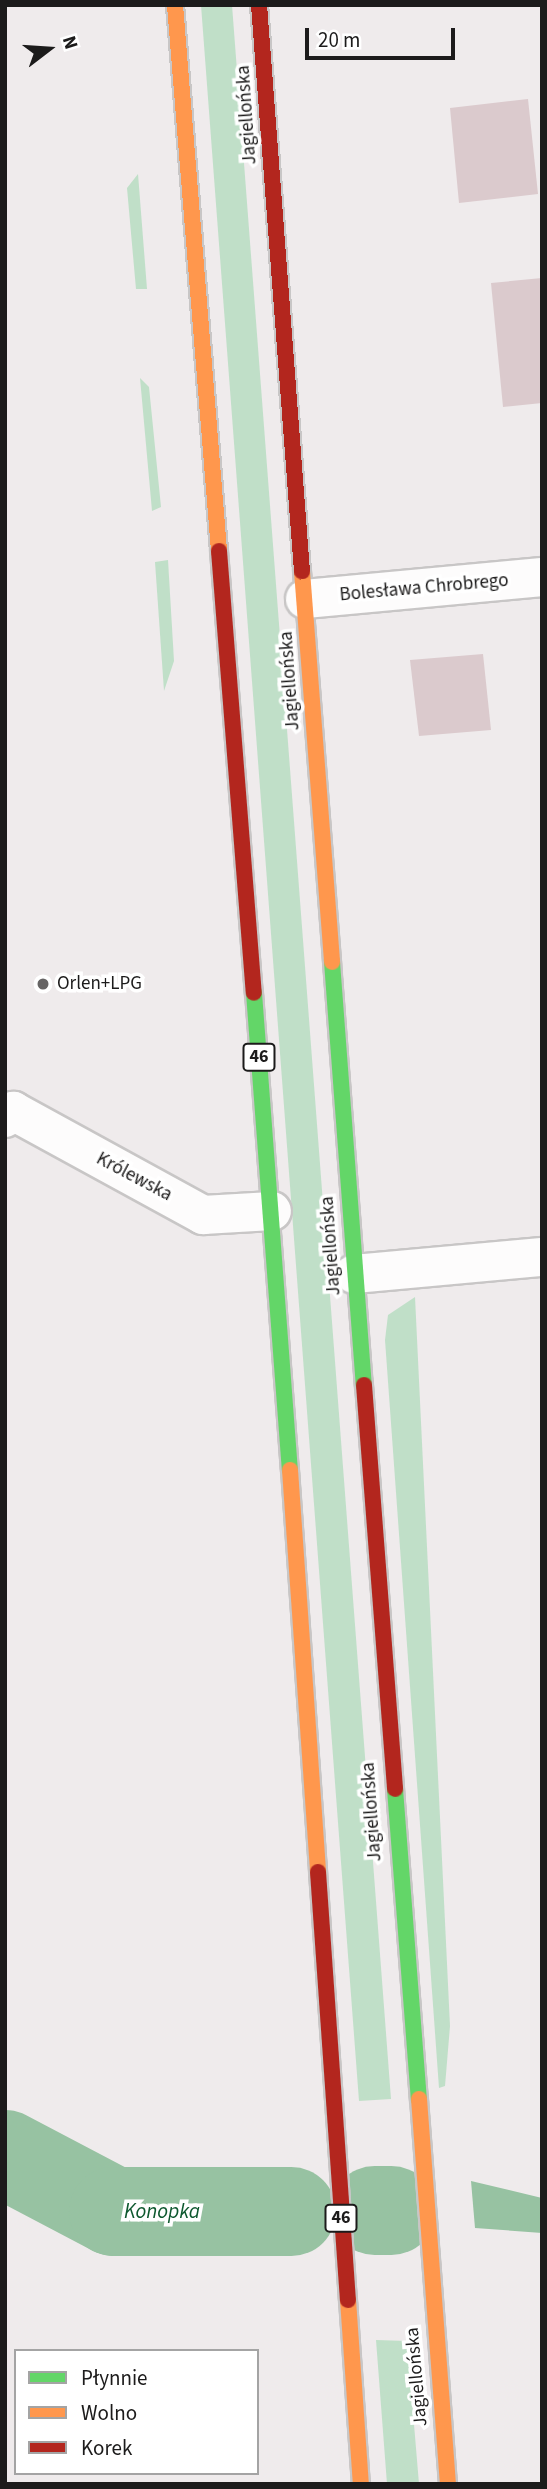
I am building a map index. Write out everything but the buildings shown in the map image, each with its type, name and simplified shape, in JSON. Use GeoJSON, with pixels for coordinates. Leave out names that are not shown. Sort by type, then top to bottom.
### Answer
{"type":"FeatureCollection","features":[{"type":"Feature","properties":{"kind":"main road","name":"46"},"geometry":{"type":"LineString","coordinates":[[175,5],[272,1211],[361,2484]]}},
{"type":"Feature","properties":{"kind":"main road","name":"Jagiellońska"},"geometry":{"type":"LineString","coordinates":[[259,5],[415,2103],[448,2484]]}},
{"type":"Feature","properties":{"kind":"street","name":"Bolesława Chrobrego"},"geometry":{"type":"LineString","coordinates":[[305,599],[542,577]]}},
{"type":"Feature","properties":{"kind":"street","name":"Królewska"},"geometry":{"type":"LineString","coordinates":[[5,1118],[13,1111],[204,1214],[272,1211]]}},
{"type":"Feature","properties":{"kind":"street"},"geometry":{"type":"LineString","coordinates":[[354,1274],[542,1257]]}},
{"type":"Feature","properties":{"kind":"shaded area"},"geometry":{"type":"Polygon","coordinates":[[[201,5],[232,5],[391,2099],[359,2101],[201,5]]]}},
{"type":"Feature","properties":{"kind":"shaded area"},"geometry":{"type":"Polygon","coordinates":[[[138,174],[147,289],[136,289],[127,188],[138,174]]]}},
{"type":"Feature","properties":{"kind":"shaded area"},"geometry":{"type":"Polygon","coordinates":[[[140,378],[149,387],[161,507],[152,511],[140,378]]]}},
{"type":"Feature","properties":{"kind":"shaded area"},"geometry":{"type":"Polygon","coordinates":[[[168,560],[174,661],[164,691],[155,562],[168,560]]]}},
{"type":"Feature","properties":{"kind":"shaded area"},"geometry":{"type":"Polygon","coordinates":[[[415,1297],[450,2026],[445,2086],[439,2088],[385,1340],[388,1315],[415,1297]]]}},
{"type":"Feature","properties":{"kind":"shaded area"},"geometry":{"type":"Polygon","coordinates":[[[471,2181],[542,2198],[542,2233],[475,2228],[471,2181]]]}},
{"type":"Feature","properties":{"kind":"shaded area"},"geometry":{"type":"Polygon","coordinates":[[[376,2340],[407,2341],[419,2484],[387,2484],[376,2340]]]}},
{"type":"Feature","properties":{"kind":"waterway","name":"Konopka"},"geometry":{"type":"LineString","coordinates":[[5,2154],[113,2211],[291,2211]]}},
{"type":"Feature","properties":{"kind":"waterway","name":"Konopka"},"geometry":{"type":"LineString","coordinates":[[374,2210],[391,2210]]}},
{"type":"Feature","properties":{"kind":"traffic: fast"},"geometry":{"type":"LineString","coordinates":[[332,962],[364,1385]]}},
{"type":"Feature","properties":{"kind":"traffic: fast"},"geometry":{"type":"LineString","coordinates":[[254,993],[290,1470]]}},
{"type":"Feature","properties":{"kind":"traffic: fast"},"geometry":{"type":"LineString","coordinates":[[395,1789],[419,2099]]}},
{"type":"Feature","properties":{"kind":"traffic: slow"},"geometry":{"type":"LineString","coordinates":[[175,5],[219,551]]}},
{"type":"Feature","properties":{"kind":"traffic: slow"},"geometry":{"type":"LineString","coordinates":[[302,571],[332,962]]}},
{"type":"Feature","properties":{"kind":"traffic: slow"},"geometry":{"type":"LineString","coordinates":[[290,1470],[318,1872]]}},
{"type":"Feature","properties":{"kind":"traffic: slow"},"geometry":{"type":"LineString","coordinates":[[419,2099],[448,2484]]}},
{"type":"Feature","properties":{"kind":"traffic: slow"},"geometry":{"type":"LineString","coordinates":[[348,2300],[361,2484]]}},
{"type":"Feature","properties":{"kind":"traffic: jam"},"geometry":{"type":"LineString","coordinates":[[259,5],[302,571]]}},
{"type":"Feature","properties":{"kind":"traffic: jam"},"geometry":{"type":"LineString","coordinates":[[219,551],[254,993]]}},
{"type":"Feature","properties":{"kind":"traffic: jam"},"geometry":{"type":"LineString","coordinates":[[364,1385],[395,1789]]}},
{"type":"Feature","properties":{"kind":"traffic: jam"},"geometry":{"type":"LineString","coordinates":[[318,1872],[348,2300]]}},
{"type":"Feature","properties":{"kind":"place","name":"Orlen+LPG"},"geometry":{"type":"Point","coordinates":[43,984]}}]}
